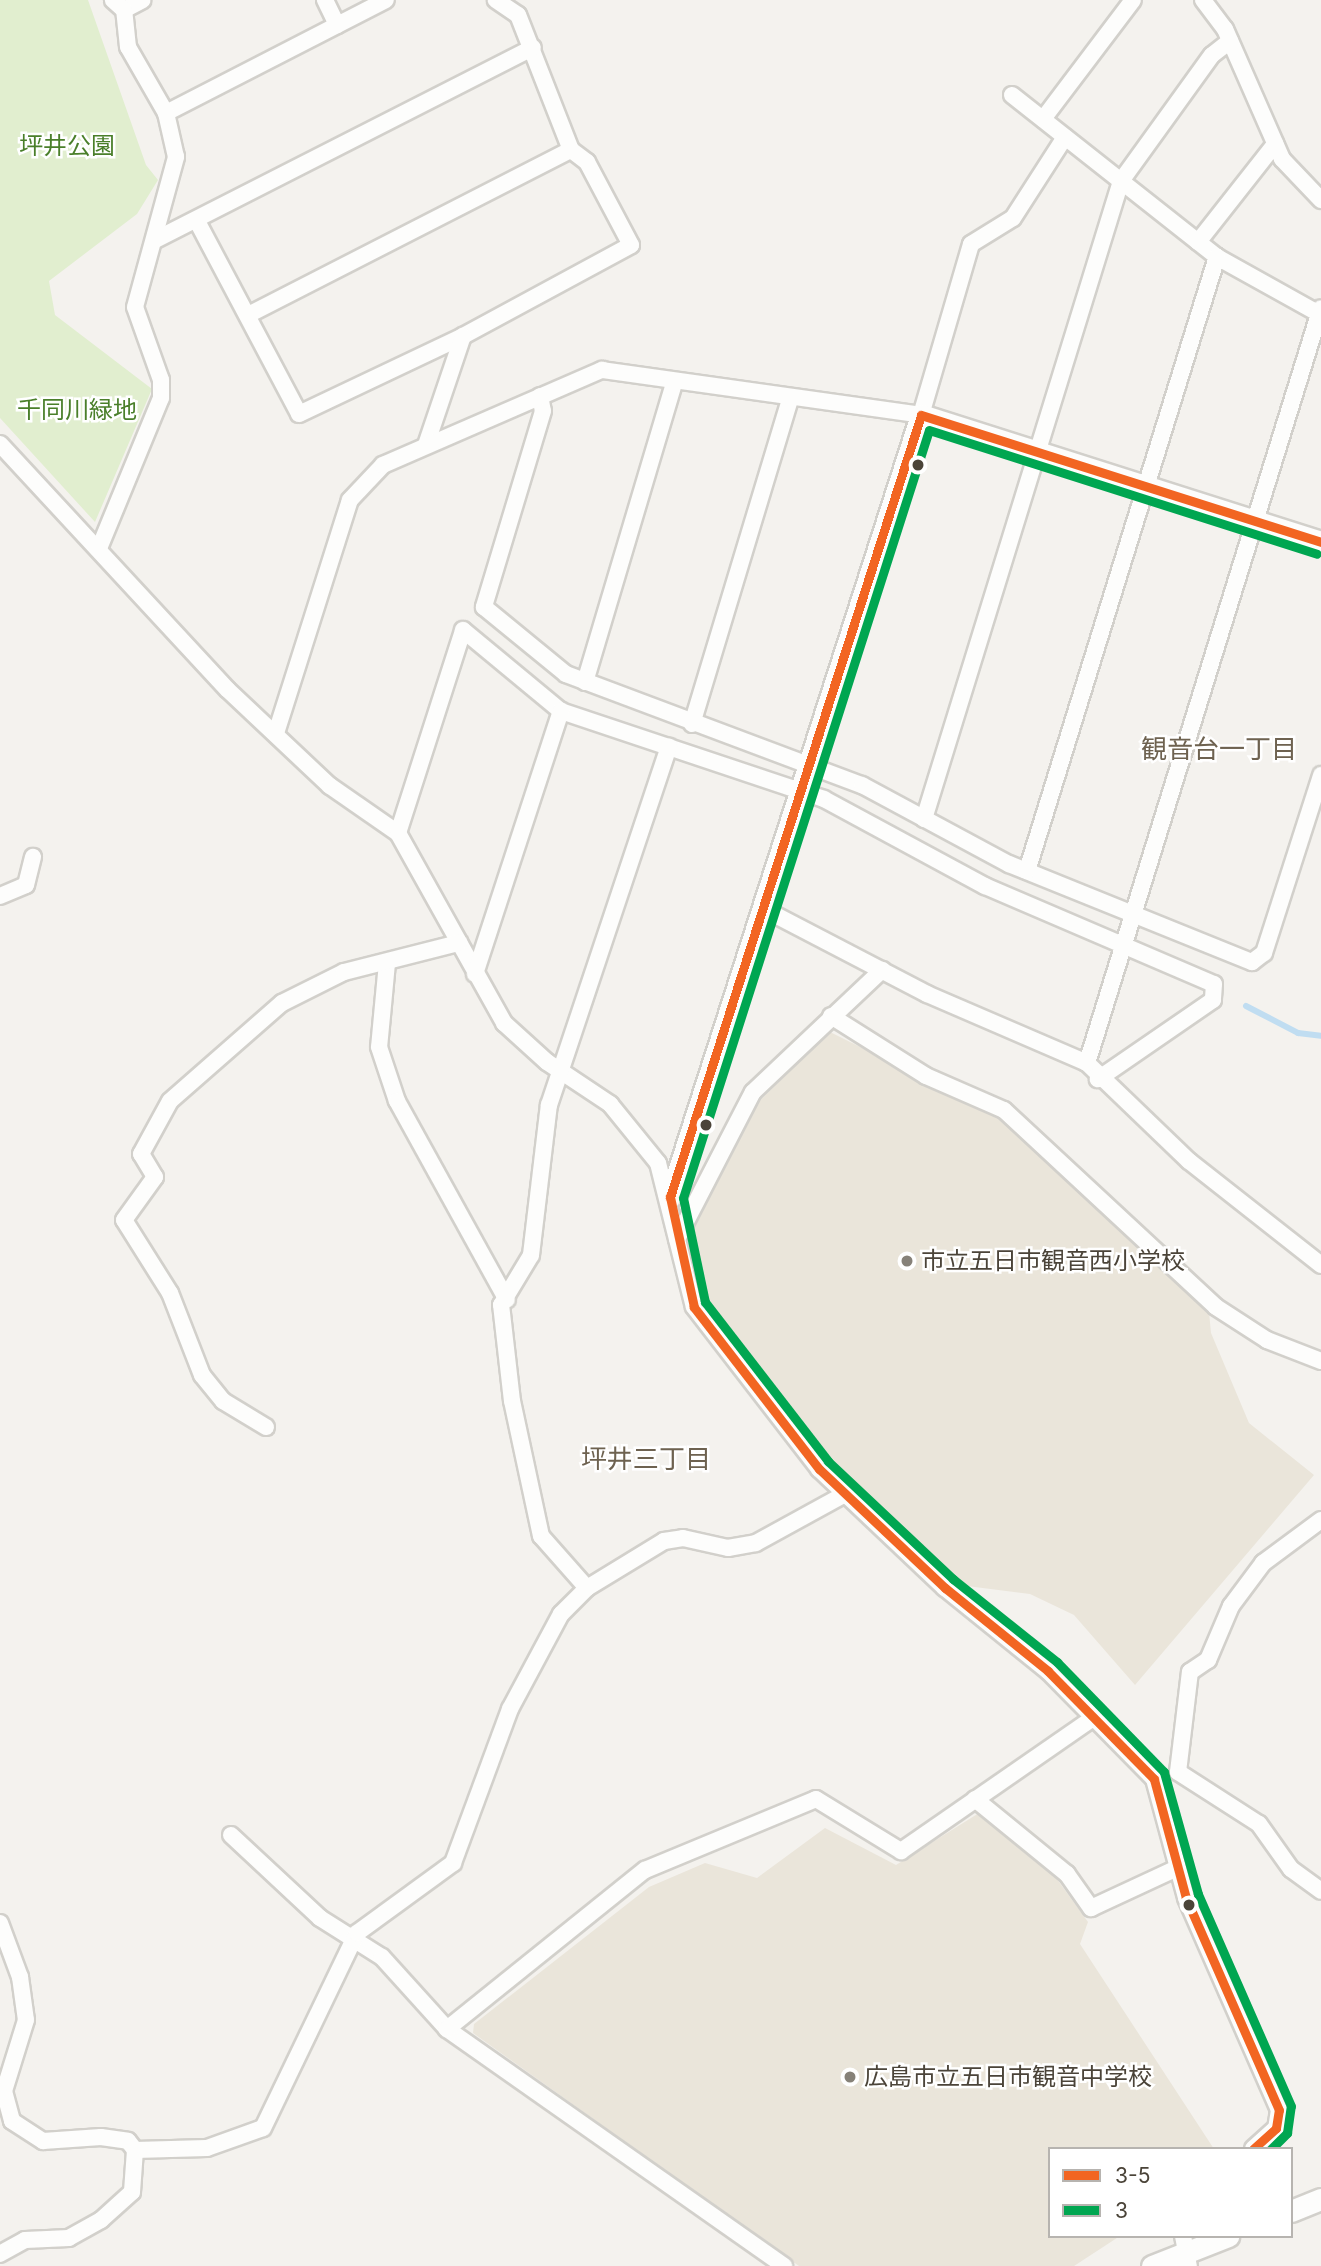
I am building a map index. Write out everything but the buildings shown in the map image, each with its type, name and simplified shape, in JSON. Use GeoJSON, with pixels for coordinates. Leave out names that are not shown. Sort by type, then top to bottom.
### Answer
{"type":"FeatureCollection","features":[{"type":"Feature","properties":{"kind":"street"},"geometry":{"type":"LineString","coordinates":[[100,547],[163,389],[135,307],[176,157],[166,113],[128,47],[118,5],[143,0]]}},
{"type":"Feature","properties":{"kind":"street"},"geometry":{"type":"LineString","coordinates":[[325,0],[337,25]]}},
{"type":"Feature","properties":{"kind":"street"},"geometry":{"type":"LineString","coordinates":[[166,113],[386,0]]}},
{"type":"Feature","properties":{"kind":"street"},"geometry":{"type":"LineString","coordinates":[[197,221],[299,414],[463,336],[631,244],[587,162],[571,150],[533,47],[518,15],[496,0]]}},
{"type":"Feature","properties":{"kind":"street"},"geometry":{"type":"LineString","coordinates":[[1044,119],[1133,0]]}},
{"type":"Feature","properties":{"kind":"street"},"geometry":{"type":"LineString","coordinates":[[1203,0],[1230,41],[1275,144],[1321,200]]}},
{"type":"Feature","properties":{"kind":"street"},"geometry":{"type":"LineString","coordinates":[[924,819],[1040,451],[1121,181],[1212,55],[1230,41]]}},
{"type":"Feature","properties":{"kind":"street"},"geometry":{"type":"LineString","coordinates":[[155,240],[197,221],[533,47]]}},
{"type":"Feature","properties":{"kind":"street"},"geometry":{"type":"LineString","coordinates":[[1012,95],[1217,257],[1320,312],[1259,523],[1087,1063]]}},
{"type":"Feature","properties":{"kind":"street"},"geometry":{"type":"LineString","coordinates":[[670,1197],[807,764],[922,415],[971,244],[1013,218],[1065,137]]}},
{"type":"Feature","properties":{"kind":"street"},"geometry":{"type":"LineString","coordinates":[[1198,242],[1275,144]]}},
{"type":"Feature","properties":{"kind":"street"},"geometry":{"type":"LineString","coordinates":[[247,315],[571,150]]}},
{"type":"Feature","properties":{"kind":"street"},"geometry":{"type":"LineString","coordinates":[[1027,871],[1150,487],[1217,257]]}},
{"type":"Feature","properties":{"kind":"street"},"geometry":{"type":"LineString","coordinates":[[426,445],[463,336]]}},
{"type":"Feature","properties":{"kind":"street"},"geometry":{"type":"LineString","coordinates":[[276,733],[350,500],[383,465],[602,370],[790,399],[922,415],[1321,542]]}},
{"type":"Feature","properties":{"kind":"street"},"geometry":{"type":"LineString","coordinates":[[585,682],[675,381]]}},
{"type":"Feature","properties":{"kind":"street"},"geometry":{"type":"LineString","coordinates":[[540,396],[543,411],[484,607],[585,682],[692,724],[807,764],[1027,871],[1133,917],[1252,962],[1264,953],[1321,775]]}},
{"type":"Feature","properties":{"kind":"street"},"geometry":{"type":"LineString","coordinates":[[692,724],[790,399]]}},
{"type":"Feature","properties":{"kind":"street"},"geometry":{"type":"LineString","coordinates":[[0,444],[100,547],[228,690],[330,786],[398,833],[504,1023],[626,1123],[658,1163],[670,1197],[676,1242],[694,1307],[709,1330],[845,1494],[1093,1718],[1154,1779],[1177,1868],[1279,2110],[1276,2128],[1255,2147]]}},
{"type":"Feature","properties":{"kind":"street"},"geometry":{"type":"LineString","coordinates":[[398,833],[463,630],[561,710],[800,791],[863,817],[985,886],[1214,984],[1213,1000],[1098,1079]]}},
{"type":"Feature","properties":{"kind":"street"},"geometry":{"type":"LineString","coordinates":[[475,974],[561,710]]}},
{"type":"Feature","properties":{"kind":"street"},"geometry":{"type":"LineString","coordinates":[[587,1588],[541,1536],[512,1401],[501,1305],[507,1300],[531,1255],[546,1122],[669,747]]}},
{"type":"Feature","properties":{"kind":"street"},"geometry":{"type":"LineString","coordinates":[[0,896],[26,885],[33,857]]}},
{"type":"Feature","properties":{"kind":"street"},"geometry":{"type":"LineString","coordinates":[[762,908],[882,970],[1087,1063],[1098,1079],[1277,1235],[1321,1265]]}},
{"type":"Feature","properties":{"kind":"street"},"geometry":{"type":"LineString","coordinates":[[266,1427],[223,1401],[202,1375],[170,1293],[124,1220],[155,1178],[141,1154],[170,1101],[250,1027],[334,976],[459,943]]}},
{"type":"Feature","properties":{"kind":"street"},"geometry":{"type":"LineString","coordinates":[[387,963],[379,1047],[397,1101],[507,1300]]}},
{"type":"Feature","properties":{"kind":"street"},"geometry":{"type":"LineString","coordinates":[[676,1242],[739,1112],[831,1016],[882,970]]}},
{"type":"Feature","properties":{"kind":"street"},"geometry":{"type":"LineString","coordinates":[[831,1016],[926,1076],[1004,1110],[1216,1307],[1267,1340],[1321,1361]]}},
{"type":"Feature","properties":{"kind":"street"},"geometry":{"type":"LineString","coordinates":[[135,2151],[207,2148],[263,2128],[353,1940],[367,1923],[434,1883],[453,1863],[510,1709],[561,1614],[587,1588],[664,1541],[683,1538],[728,1548],[756,1543],[845,1494]]}},
{"type":"Feature","properties":{"kind":"street"},"geometry":{"type":"LineString","coordinates":[[1178,1772],[1190,1672],[1208,1660],[1231,1606],[1263,1563],[1321,1520]]}},
{"type":"Feature","properties":{"kind":"street"},"geometry":{"type":"LineString","coordinates":[[447,2029],[645,1870],[816,1799],[901,1850],[1093,1718]]}},
{"type":"Feature","properties":{"kind":"street"},"geometry":{"type":"LineString","coordinates":[[1154,1779],[1178,1772],[1259,1824],[1291,1869],[1321,1891]]}},
{"type":"Feature","properties":{"kind":"street"},"geometry":{"type":"LineString","coordinates":[[975,1799],[1067,1874],[1091,1908],[1177,1868]]}},
{"type":"Feature","properties":{"kind":"street"},"geometry":{"type":"LineString","coordinates":[[231,1836],[320,1918],[382,1957],[447,2029],[784,2266]]}},
{"type":"Feature","properties":{"kind":"street"},"geometry":{"type":"LineString","coordinates":[[0,1923],[20,1977],[26,2020],[4,2091],[12,2121],[43,2141],[101,2137],[128,2141],[135,2151],[132,2192],[100,2220],[69,2238],[25,2240],[0,2254]]}},
{"type":"Feature","properties":{"kind":"street"},"geometry":{"type":"LineString","coordinates":[[1293,2210],[1321,2199]]}},
{"type":"Feature","properties":{"kind":"street"},"geometry":{"type":"LineString","coordinates":[[1152,2266],[1223,2238]]}},
{"type":"Feature","properties":{"kind":"shaded area"},"geometry":{"type":"Polygon","coordinates":[[[830,1032],[995,1114],[1209,1312],[1211,1333],[1249,1423],[1314,1475],[1135,1685],[1074,1615],[1030,1594],[959,1585],[837,1470],[702,1298],[692,1231],[743,1117],[830,1032]]]}},
{"type":"Feature","properties":{"kind":"shaded area","name":"広島市立五日市観音中学校"},"geometry":{"type":"Polygon","coordinates":[[[979,1813],[1054,1875],[1088,1922],[1080,1944],[1213,2147],[1048,2147],[1048,2238],[1117,2238],[1074,2266],[799,2266],[473,2033],[474,2024],[649,1887],[705,1863],[757,1878],[825,1828],[896,1865],[979,1813]]]}},
{"type":"Feature","properties":{"kind":"green space"},"geometry":{"type":"Polygon","coordinates":[[[0,0],[88,0],[146,165],[158,180],[137,214],[49,281],[55,315],[152,389],[95,522],[0,418],[0,0]]]}},
{"type":"Feature","properties":{"kind":"waterway"},"geometry":{"type":"LineString","coordinates":[[1246,1006],[1298,1033],[1321,1036]]}},
{"type":"Feature","properties":{"kind":"transit line","name":"3-5"},"geometry":{"type":"LineString","coordinates":[[1255,2147],[1276,2128],[1279,2110],[1186,1898],[1154,1779],[1048,1671],[945,1588],[819,1469],[694,1307],[670,1197],[921,415],[1321,542]]}},
{"type":"Feature","properties":{"kind":"transit line","name":"3"},"geometry":{"type":"LineString","coordinates":[[1273,2147],[1287,2133],[1291,2106],[1198,1894],[1164,1772],[1057,1662],[953,1579],[828,1461],[705,1302],[683,1198],[929,430],[1317,554]]}},
{"type":"Feature","properties":{"kind":"place","name":"市立五日市観音西小学校"},"geometry":{"type":"Point","coordinates":[907,1261]}},
{"type":"Feature","properties":{"kind":"place","name":"広島市立五日市観音中学校"},"geometry":{"type":"Point","coordinates":[850,2077]}},
{"type":"Feature","properties":{"kind":"district","name":"観音台一丁目"},"geometry":{"type":"Point","coordinates":[1219,749]}},
{"type":"Feature","properties":{"kind":"district","name":"坪井三丁目"},"geometry":{"type":"Point","coordinates":[646,1459]}},
{"type":"Feature","properties":{"kind":"park label","name":"坪井公園"},"geometry":{"type":"Point","coordinates":[67,146]}},
{"type":"Feature","properties":{"kind":"park label","name":"千同川緑地"},"geometry":{"type":"Point","coordinates":[77,410]}}]}
